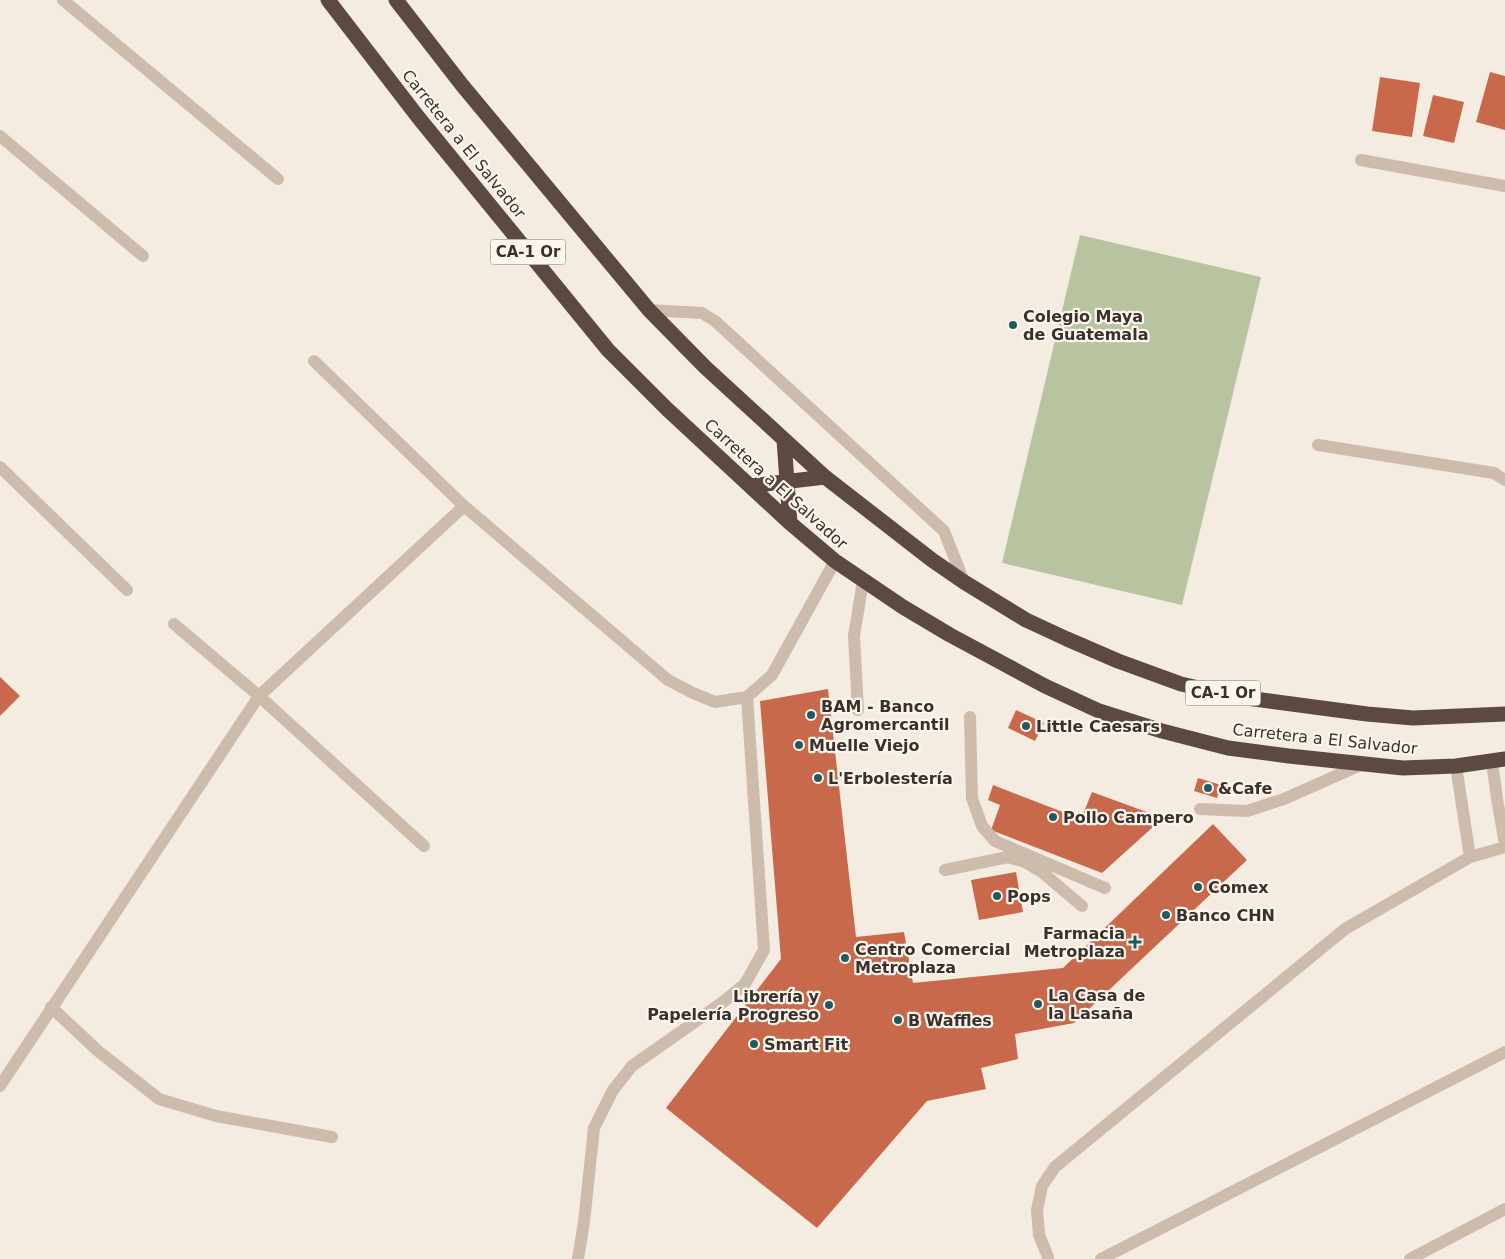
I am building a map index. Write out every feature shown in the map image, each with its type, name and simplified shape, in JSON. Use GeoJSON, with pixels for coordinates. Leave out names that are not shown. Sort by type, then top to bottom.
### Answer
{"type":"FeatureCollection","features":[{"type":"Feature","properties":{"kind":"highway","name":"Carretera a El Salvador"},"geometry":{"type":"LineString","coordinates":[[328,0],[418,117],[608,350],[667,409],[790,524],[863,581],[950,635],[1045,686],[1099,711],[1162,731],[1228,748],[1403,768],[1456,766],[1498,760]]}},
{"type":"Feature","properties":{"kind":"highway","name":"Carretera a El Salvador"},"geometry":{"type":"LineString","coordinates":[[397,0],[462,85],[650,310],[705,367],[825,477],[932,560],[964,582],[1026,620],[1118,661],[1181,684],[1239,697],[1367,714],[1413,718],[1505,714]]}},
{"type":"Feature","properties":{"kind":"highway"},"geometry":{"type":"LineString","coordinates":[[784,440],[790,524]]}},
{"type":"Feature","properties":{"kind":"highway"},"geometry":{"type":"LineString","coordinates":[[750,486],[825,477]]}},
{"type":"Feature","properties":{"kind":"street"},"geometry":{"type":"LineString","coordinates":[[63,0],[278,180]]}},
{"type":"Feature","properties":{"kind":"street"},"geometry":{"type":"LineString","coordinates":[[0,136],[143,256]]}},
{"type":"Feature","properties":{"kind":"street"},"geometry":{"type":"LineString","coordinates":[[1361,160],[1505,186]]}},
{"type":"Feature","properties":{"kind":"street"},"geometry":{"type":"LineString","coordinates":[[650,310],[702,313],[715,321],[944,531],[964,582]]}},
{"type":"Feature","properties":{"kind":"street"},"geometry":{"type":"LineString","coordinates":[[314,361],[464,506],[668,680],[715,702],[747,697],[772,675],[835,561]]}},
{"type":"Feature","properties":{"kind":"street"},"geometry":{"type":"LineString","coordinates":[[1318,445],[1494,473],[1505,480]]}},
{"type":"Feature","properties":{"kind":"street"},"geometry":{"type":"LineString","coordinates":[[0,467],[127,590]]}},
{"type":"Feature","properties":{"kind":"street"},"geometry":{"type":"LineString","coordinates":[[0,1086],[259,696],[464,506]]}},
{"type":"Feature","properties":{"kind":"street"},"geometry":{"type":"LineString","coordinates":[[858,710],[854,636],[863,581]]}},
{"type":"Feature","properties":{"kind":"street"},"geometry":{"type":"LineString","coordinates":[[174,624],[259,696],[424,846]]}},
{"type":"Feature","properties":{"kind":"street"},"geometry":{"type":"LineString","coordinates":[[578,1259],[594,1128],[613,1090],[632,1066],[723,1002],[745,984],[764,950],[747,697]]}},
{"type":"Feature","properties":{"kind":"street"},"geometry":{"type":"LineString","coordinates":[[970,717],[972,798],[982,826],[995,841],[1105,888]]}},
{"type":"Feature","properties":{"kind":"street"},"geometry":{"type":"LineString","coordinates":[[1050,1258],[1039,1235],[1037,1210],[1042,1186],[1055,1167],[1345,929],[1470,857],[1505,845],[1497,799],[1498,760]]}},
{"type":"Feature","properties":{"kind":"street"},"geometry":{"type":"LineString","coordinates":[[1200,809],[1247,811],[1284,799],[1365,763]]}},
{"type":"Feature","properties":{"kind":"street"},"geometry":{"type":"LineString","coordinates":[[1456,766],[1470,857]]}},
{"type":"Feature","properties":{"kind":"street"},"geometry":{"type":"LineString","coordinates":[[945,870],[1008,856],[1025,862],[1043,873],[1082,906]]}},
{"type":"Feature","properties":{"kind":"street"},"geometry":{"type":"LineString","coordinates":[[52,1008],[98,1051],[159,1100],[216,1116],[332,1137]]}},
{"type":"Feature","properties":{"kind":"street"},"geometry":{"type":"LineString","coordinates":[[1102,1259],[1505,1052]]}},
{"type":"Feature","properties":{"kind":"street"},"geometry":{"type":"LineString","coordinates":[[1410,1259],[1505,1209]]}},
{"type":"Feature","properties":{"kind":"green space"},"geometry":{"type":"Polygon","coordinates":[[[1080,235],[1261,277],[1182,605],[1002,563],[1080,235]]]}},
{"type":"Feature","properties":{"kind":"building"},"geometry":{"type":"Polygon","coordinates":[[[1490,72],[1505,76],[1505,130],[1476,122],[1490,72]]]}},
{"type":"Feature","properties":{"kind":"building"},"geometry":{"type":"Polygon","coordinates":[[[1380,77],[1420,83],[1412,137],[1372,131],[1380,77]]]}},
{"type":"Feature","properties":{"kind":"building"},"geometry":{"type":"Polygon","coordinates":[[[1433,95],[1464,102],[1454,143],[1423,136],[1433,95]]]}},
{"type":"Feature","properties":{"kind":"building"},"geometry":{"type":"Polygon","coordinates":[[[0,677],[20,696],[0,716],[0,677]]]}},
{"type":"Feature","properties":{"kind":"building","name":"Centro Comercial Metroplaza"},"geometry":{"type":"Polygon","coordinates":[[[828,689],[856,937],[904,932],[913,983],[1063,968],[1213,824],[1247,860],[1074,1023],[1015,1034],[1018,1059],[981,1068],[986,1089],[927,1101],[817,1228],[666,1108],[781,959],[760,701],[828,689]]]}},
{"type":"Feature","properties":{"kind":"building","name":"Little Caesars"},"geometry":{"type":"Polygon","coordinates":[[[1016,710],[1044,723],[1035,741],[1008,728],[1016,710]]]}},
{"type":"Feature","properties":{"kind":"building","name":"&Cafe"},"geometry":{"type":"Polygon","coordinates":[[[1198,778],[1221,785],[1217,798],[1194,791],[1198,778]]]}},
{"type":"Feature","properties":{"kind":"building"},"geometry":{"type":"Polygon","coordinates":[[[993,785],[1081,819],[1092,792],[1163,818],[1102,873],[991,830],[1000,805],[988,800],[993,785]]]}},
{"type":"Feature","properties":{"kind":"building","name":"Pops"},"geometry":{"type":"Polygon","coordinates":[[[1016,872],[1023,912],[979,920],[971,880],[1016,872]]]}},
{"type":"Feature","properties":{"kind":"place","name":"Colegio Maya de Guatemala"},"geometry":{"type":"Point","coordinates":[1013,325]}},
{"type":"Feature","properties":{"kind":"place","name":"BAM - Banco Agromercantil"},"geometry":{"type":"Point","coordinates":[811,715]}},
{"type":"Feature","properties":{"kind":"place","name":"Little Caesars"},"geometry":{"type":"Point","coordinates":[1026,726]}},
{"type":"Feature","properties":{"kind":"place","name":"Muelle Viejo"},"geometry":{"type":"Point","coordinates":[799,745]}},
{"type":"Feature","properties":{"kind":"place","name":"L'Erbolestería"},"geometry":{"type":"Point","coordinates":[818,778]}},
{"type":"Feature","properties":{"kind":"place","name":"&Cafe"},"geometry":{"type":"Point","coordinates":[1208,788]}},
{"type":"Feature","properties":{"kind":"place","name":"Pollo Campero"},"geometry":{"type":"Point","coordinates":[1053,817]}},
{"type":"Feature","properties":{"kind":"place","name":"Comex"},"geometry":{"type":"Point","coordinates":[1198,887]}},
{"type":"Feature","properties":{"kind":"place","name":"Pops"},"geometry":{"type":"Point","coordinates":[997,896]}},
{"type":"Feature","properties":{"kind":"place","name":"Banco CHN"},"geometry":{"type":"Point","coordinates":[1166,915]}},
{"type":"Feature","properties":{"kind":"place","name":"Farmacia Metroplaza"},"geometry":{"type":"Point","coordinates":[1135,942]}},
{"type":"Feature","properties":{"kind":"place","name":"Centro Comercial Metroplaza"},"geometry":{"type":"Point","coordinates":[845,958]}},
{"type":"Feature","properties":{"kind":"place","name":"La Casa de la Lasaña"},"geometry":{"type":"Point","coordinates":[1038,1004]}},
{"type":"Feature","properties":{"kind":"place","name":"Librería y Papelería Progreso"},"geometry":{"type":"Point","coordinates":[829,1005]}},
{"type":"Feature","properties":{"kind":"place","name":"B Waffles"},"geometry":{"type":"Point","coordinates":[898,1020]}},
{"type":"Feature","properties":{"kind":"place","name":"Smart Fit"},"geometry":{"type":"Point","coordinates":[754,1044]}}]}
